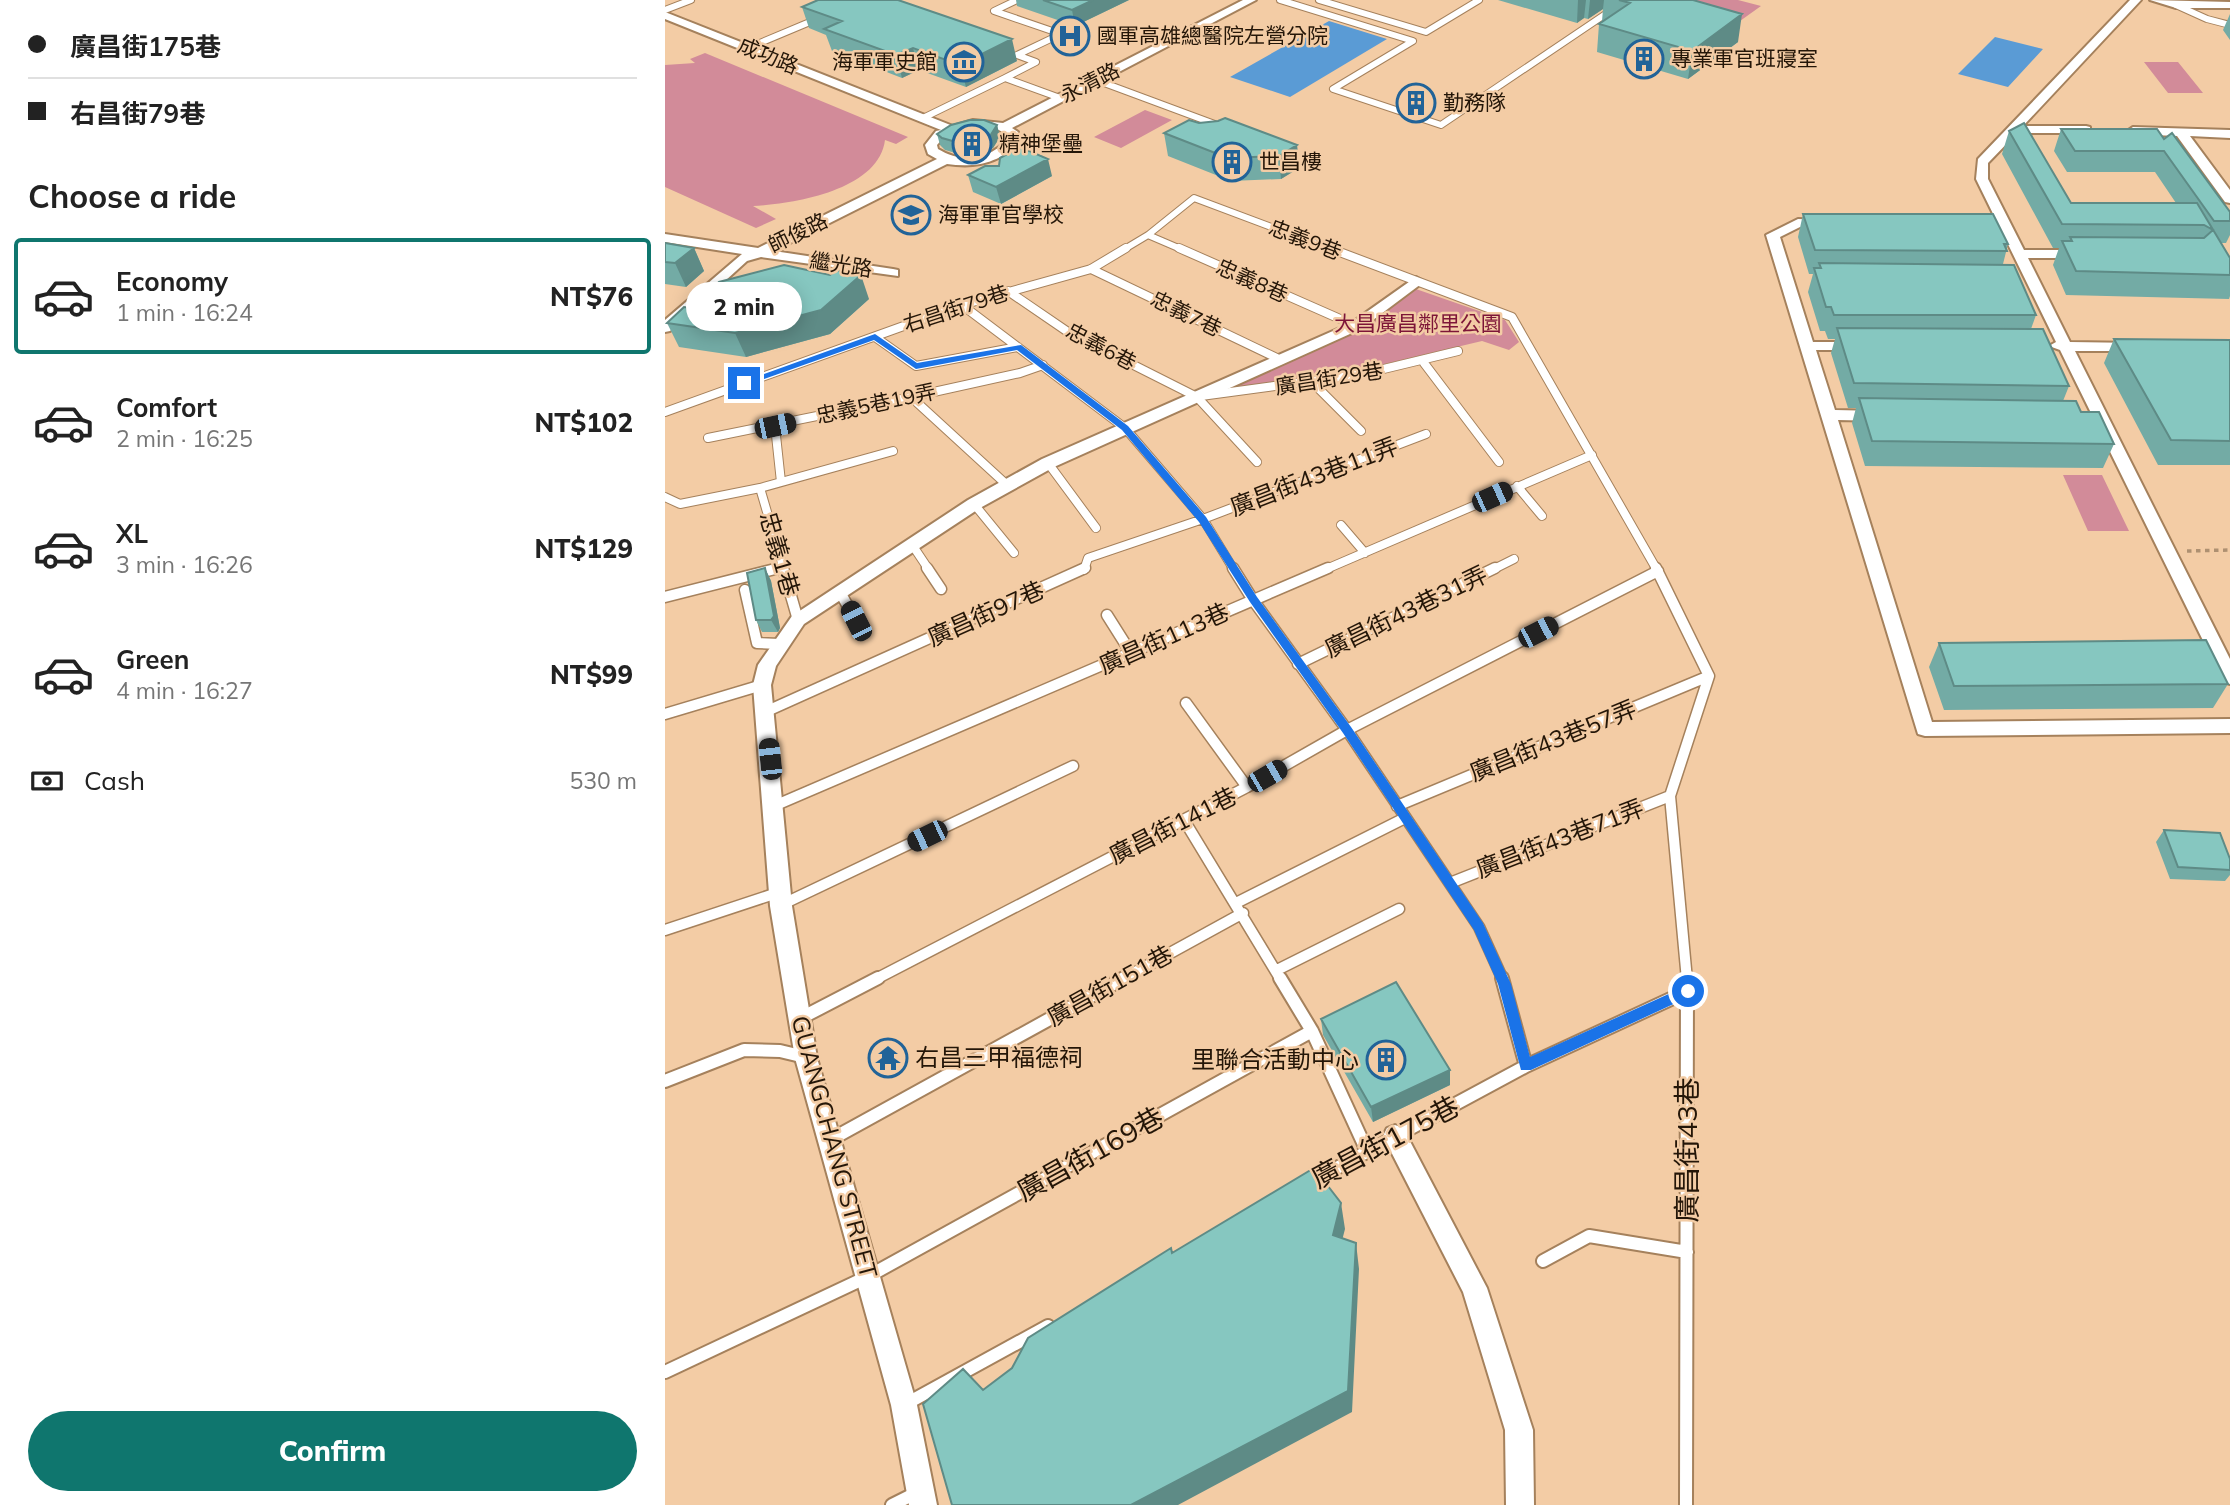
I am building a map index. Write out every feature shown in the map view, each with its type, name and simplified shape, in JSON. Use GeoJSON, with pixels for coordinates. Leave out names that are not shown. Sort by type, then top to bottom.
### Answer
{"type":"FeatureCollection","features":[{"type":"Feature","properties":{"kind":"street","name":"永清路"},"geometry":{"type":"LineString","coordinates":[[1004,127],[1251,0]]}},
{"type":"Feature","properties":{"kind":"street"},"geometry":{"type":"LineString","coordinates":[[2136,0],[1982,162],[1982,179],[1999,228],[2019,254],[2028,282],[2065,346],[2094,418],[2169,551],[2230,677]]}},
{"type":"Feature","properties":{"kind":"street"},"geometry":{"type":"LineString","coordinates":[[2155,0],[2176,5],[2230,5]]}},
{"type":"Feature","properties":{"kind":"street","name":"成功路"},"geometry":{"type":"LineString","coordinates":[[665,13],[950,129]]}},
{"type":"Feature","properties":{"kind":"street"},"geometry":{"type":"LineString","coordinates":[[988,175],[937,156],[931,145],[940,134],[950,129],[985,123],[1004,127]]}},
{"type":"Feature","properties":{"kind":"street","name":"師俊路"},"geometry":{"type":"LineString","coordinates":[[665,328],[742,258],[759,253],[951,161],[985,160],[1006,150],[1014,138],[1004,127]]}},
{"type":"Feature","properties":{"kind":"street"},"geometry":{"type":"LineString","coordinates":[[2014,129],[2098,131]]}},
{"type":"Feature","properties":{"kind":"street"},"geometry":{"type":"LineString","coordinates":[[2125,131],[2230,134]]}},
{"type":"Feature","properties":{"kind":"street"},"geometry":{"type":"LineString","coordinates":[[2181,132],[2230,199]]}},
{"type":"Feature","properties":{"kind":"street"},"geometry":{"type":"LineString","coordinates":[[1839,224],[1798,223],[1773,235],[1794,280],[1807,346],[1925,729],[2230,726]]}},
{"type":"Feature","properties":{"kind":"street","name":"繼光路"},"geometry":{"type":"LineString","coordinates":[[665,238],[893,273]]}},
{"type":"Feature","properties":{"kind":"street"},"geometry":{"type":"LineString","coordinates":[[2019,254],[2099,254]]}},
{"type":"Feature","properties":{"kind":"street"},"geometry":{"type":"LineString","coordinates":[[785,273],[803,259]]}},
{"type":"Feature","properties":{"kind":"street","name":"GUANGCHANG STREET"},"geometry":{"type":"LineString","coordinates":[[923,1498],[904,1405],[806,1058],[780,899],[762,685],[767,665],[797,620],[911,543],[1007,485],[1048,463],[1356,326],[1416,281]]}},
{"type":"Feature","properties":{"kind":"street"},"geometry":{"type":"LineString","coordinates":[[710,287],[734,288]]}},
{"type":"Feature","properties":{"kind":"street"},"geometry":{"type":"LineString","coordinates":[[1807,346],[1875,346]]}},
{"type":"Feature","properties":{"kind":"street"},"geometry":{"type":"LineString","coordinates":[[2038,346],[2148,346]]}},
{"type":"Feature","properties":{"kind":"street"},"geometry":{"type":"LineString","coordinates":[[1829,415],[1896,416]]}},
{"type":"Feature","properties":{"kind":"street"},"geometry":{"type":"LineString","coordinates":[[1395,1136],[1473,1288],[1519,1430],[1520,1505]]}},
{"type":"Feature","properties":{"kind":"lane"},"geometry":{"type":"LineString","coordinates":[[665,13],[691,0]]}},
{"type":"Feature","properties":{"kind":"lane"},"geometry":{"type":"LineString","coordinates":[[1017,0],[994,10],[1061,34],[1017,55]]}},
{"type":"Feature","properties":{"kind":"lane"},"geometry":{"type":"LineString","coordinates":[[1280,0],[1413,41],[1333,89],[1441,125],[1625,1],[1621,0]]}},
{"type":"Feature","properties":{"kind":"lane"},"geometry":{"type":"LineString","coordinates":[[1319,0],[1426,32],[1479,0]]}},
{"type":"Feature","properties":{"kind":"lane"},"geometry":{"type":"LineString","coordinates":[[2176,5],[2207,19],[2230,25]]}},
{"type":"Feature","properties":{"kind":"lane"},"geometry":{"type":"LineString","coordinates":[[748,48],[824,16]]}},
{"type":"Feature","properties":{"kind":"lane"},"geometry":{"type":"LineString","coordinates":[[923,118],[1036,62],[1004,51]]}},
{"type":"Feature","properties":{"kind":"lane"},"geometry":{"type":"LineString","coordinates":[[1005,78],[1061,98]]}},
{"type":"Feature","properties":{"kind":"lane"},"geometry":{"type":"LineString","coordinates":[[1096,80],[1232,131]]}},
{"type":"Feature","properties":{"kind":"lane","name":"右昌街79巷"},"geometry":{"type":"LineString","coordinates":[[665,412],[962,305],[1091,269],[1149,235],[1194,198]]}},
{"type":"Feature","properties":{"kind":"lane","name":"忠義9巷"},"geometry":{"type":"LineString","coordinates":[[1194,198],[1512,317],[1658,571],[1709,676]]}},
{"type":"Feature","properties":{"kind":"lane","name":"忠義8巷"},"geometry":{"type":"LineString","coordinates":[[1149,235],[1356,326]]}},
{"type":"Feature","properties":{"kind":"lane","name":"忠義7巷"},"geometry":{"type":"LineString","coordinates":[[1091,269],[1281,360]]}},
{"type":"Feature","properties":{"kind":"lane","name":"忠義6巷"},"geometry":{"type":"LineString","coordinates":[[1008,291],[1068,332],[1198,397]]}},
{"type":"Feature","properties":{"kind":"lane"},"geometry":{"type":"LineString","coordinates":[[962,305],[1125,428],[1203,519],[1254,600],[1347,730],[1479,927],[1505,984],[1526,1066]]}},
{"type":"Feature","properties":{"kind":"lane"},"geometry":{"type":"LineString","coordinates":[[875,337],[916,366],[1018,347]]}},
{"type":"Feature","properties":{"kind":"lane","name":"廣昌街29巷"},"geometry":{"type":"LineString","coordinates":[[1198,397],[1313,383],[1423,363],[1458,351]]}},
{"type":"Feature","properties":{"kind":"lane"},"geometry":{"type":"LineString","coordinates":[[1423,363],[1499,462]]}},
{"type":"Feature","properties":{"kind":"lane","name":"忠義5巷19弄"},"geometry":{"type":"LineString","coordinates":[[708,438],[911,397],[1043,365]]}},
{"type":"Feature","properties":{"kind":"lane"},"geometry":{"type":"LineString","coordinates":[[1313,383],[1361,431]]}},
{"type":"Feature","properties":{"kind":"lane"},"geometry":{"type":"LineString","coordinates":[[911,397],[1007,485]]}},
{"type":"Feature","properties":{"kind":"lane"},"geometry":{"type":"LineString","coordinates":[[1198,397],[1257,462]]}},
{"type":"Feature","properties":{"kind":"lane"},"geometry":{"type":"LineString","coordinates":[[775,426],[781,482]]}},
{"type":"Feature","properties":{"kind":"lane","name":"廣昌街43巷11弄"},"geometry":{"type":"LineString","coordinates":[[1203,519],[1426,434]]}},
{"type":"Feature","properties":{"kind":"lane"},"geometry":{"type":"LineString","coordinates":[[665,497],[680,504],[760,488],[893,451]]}},
{"type":"Feature","properties":{"kind":"lane","name":"廣昌街113巷"},"geometry":{"type":"LineString","coordinates":[[774,806],[1592,455]]}},
{"type":"Feature","properties":{"kind":"lane"},"geometry":{"type":"LineString","coordinates":[[1048,463],[1096,528]]}},
{"type":"Feature","properties":{"kind":"lane"},"geometry":{"type":"LineString","coordinates":[[1517,486],[1542,516]]}},
{"type":"Feature","properties":{"kind":"lane","name":"忠義1巷"},"geometry":{"type":"LineString","coordinates":[[760,488],[797,620]]}},
{"type":"Feature","properties":{"kind":"lane"},"geometry":{"type":"LineString","coordinates":[[974,505],[1014,553]]}},
{"type":"Feature","properties":{"kind":"lane","name":"廣昌街97巷"},"geometry":{"type":"LineString","coordinates":[[765,712],[1084,570],[1088,558],[1203,519]]}},
{"type":"Feature","properties":{"kind":"lane"},"geometry":{"type":"LineString","coordinates":[[1341,525],[1365,553]]}},
{"type":"Feature","properties":{"kind":"lane"},"geometry":{"type":"LineString","coordinates":[[911,543],[941,589]]}},
{"type":"Feature","properties":{"kind":"lane","name":"廣昌街43巷31弄"},"geometry":{"type":"LineString","coordinates":[[1298,664],[1514,559]]}},
{"type":"Feature","properties":{"kind":"lane"},"geometry":{"type":"LineString","coordinates":[[665,597],[783,567]]}},
{"type":"Feature","properties":{"kind":"lane","name":"廣昌街141巷"},"geometry":{"type":"LineString","coordinates":[[799,1019],[1247,787],[1347,730],[1658,571]]}},
{"type":"Feature","properties":{"kind":"lane","name":"忠義1巷"},"geometry":{"type":"LineString","coordinates":[[745,590],[757,643],[779,644]]}},
{"type":"Feature","properties":{"kind":"lane"},"geometry":{"type":"LineString","coordinates":[[840,592],[856,621]]}},
{"type":"Feature","properties":{"kind":"lane"},"geometry":{"type":"LineString","coordinates":[[1107,615],[1131,653]]}},
{"type":"Feature","properties":{"kind":"lane"},"geometry":{"type":"LineString","coordinates":[[1670,796],[1709,676]]}},
{"type":"Feature","properties":{"kind":"lane","name":"廣昌街43巷57弄"},"geometry":{"type":"LineString","coordinates":[[1397,806],[1709,676]]}},
{"type":"Feature","properties":{"kind":"lane"},"geometry":{"type":"LineString","coordinates":[[665,714],[762,685]]}},
{"type":"Feature","properties":{"kind":"lane"},"geometry":{"type":"LineString","coordinates":[[1186,704],[1247,787]]}},
{"type":"Feature","properties":{"kind":"lane"},"geometry":{"type":"LineString","coordinates":[[665,930],[780,899],[1073,766]]}},
{"type":"Feature","properties":{"kind":"lane","name":"廣昌街43巷71弄"},"geometry":{"type":"LineString","coordinates":[[1450,883],[1670,796]]}},
{"type":"Feature","properties":{"kind":"lane","name":"廣昌街43巷"},"geometry":{"type":"LineString","coordinates":[[1670,796],[1688,991],[1686,1505]]}},
{"type":"Feature","properties":{"kind":"lane"},"geometry":{"type":"LineString","coordinates":[[1239,908],[1405,818]]}},
{"type":"Feature","properties":{"kind":"lane"},"geometry":{"type":"LineString","coordinates":[[1184,820],[1312,1031],[1367,1151]]}},
{"type":"Feature","properties":{"kind":"lane","name":"廣昌街151巷"},"geometry":{"type":"LineString","coordinates":[[830,1140],[1239,908]]}},
{"type":"Feature","properties":{"kind":"lane"},"geometry":{"type":"LineString","coordinates":[[1277,970],[1399,909]]}},
{"type":"Feature","properties":{"kind":"lane","name":"廣昌街175巷"},"geometry":{"type":"LineString","coordinates":[[1294,1191],[1526,1066],[1688,991]]}},
{"type":"Feature","properties":{"kind":"lane","name":"廣昌街169巷"},"geometry":{"type":"LineString","coordinates":[[665,1372],[867,1277],[1312,1031]]}},
{"type":"Feature","properties":{"kind":"lane"},"geometry":{"type":"LineString","coordinates":[[665,1081],[744,1050],[780,1051],[806,1058]]}},
{"type":"Feature","properties":{"kind":"lane"},"geometry":{"type":"LineString","coordinates":[[1543,1261],[1589,1236],[1687,1252]]}},
{"type":"Feature","properties":{"kind":"lane"},"geometry":{"type":"LineString","coordinates":[[904,1405],[1062,1318]]}},
{"type":"Feature","properties":{"kind":"lane"},"geometry":{"type":"LineString","coordinates":[[893,1505],[923,1498]]}},
{"type":"Feature","properties":{"kind":"path"},"geometry":{"type":"LineString","coordinates":[[2169,551],[2230,550]]}},
{"type":"Feature","properties":{"kind":"green space"},"geometry":{"type":"Polygon","coordinates":[[[1682,0],[1738,0],[1761,6],[1733,26],[1682,0]]]}},
{"type":"Feature","properties":{"kind":"green space"},"geometry":{"type":"Polygon","coordinates":[[[705,53],[908,137],[896,144],[885,140],[879,157],[868,171],[832,191],[790,202],[753,206],[776,219],[756,228],[665,187],[665,65],[695,63],[690,59],[705,53]]]}},
{"type":"Feature","properties":{"kind":"green space"},"geometry":{"type":"Polygon","coordinates":[[[2144,62],[2178,62],[2203,93],[2168,93],[2144,62]]]}},
{"type":"Feature","properties":{"kind":"green space"},"geometry":{"type":"Polygon","coordinates":[[[1145,110],[1172,120],[1121,148],[1094,137],[1145,110]]]}},
{"type":"Feature","properties":{"kind":"green space","name":"大昌廣昌鄰里公園"},"geometry":{"type":"Polygon","coordinates":[[[1413,288],[1505,320],[1519,342],[1509,350],[1482,341],[1322,379],[1220,391],[1360,328],[1413,288]]]}},
{"type":"Feature","properties":{"kind":"green space"},"geometry":{"type":"Polygon","coordinates":[[[2063,475],[2102,475],[2129,531],[2088,531],[2063,475]]]}},
{"type":"Feature","properties":{"kind":"water"},"geometry":{"type":"Polygon","coordinates":[[[1329,21],[1387,39],[1290,97],[1230,77],[1329,21]]]}},
{"type":"Feature","properties":{"kind":"water"},"geometry":{"type":"Polygon","coordinates":[[[1995,37],[2043,49],[2008,87],[1958,74],[1995,37]]]}},
{"type":"Feature","properties":{"kind":"building"},"geometry":{"type":"Polygon","coordinates":[[[818,0],[898,0],[1012,39],[960,65],[913,48],[896,55],[824,29],[842,21],[802,7],[818,0]]]}},
{"type":"Feature","properties":{"kind":"building"},"geometry":{"type":"Polygon","coordinates":[[[1043,0],[1093,0],[1072,10],[1043,0]]]}},
{"type":"Feature","properties":{"kind":"building"},"geometry":{"type":"Polygon","coordinates":[[[1619,0],[1693,0],[1742,14],[1692,51],[1599,24],[1630,3],[1619,0]]]}},
{"type":"Feature","properties":{"kind":"building"},"geometry":{"type":"Polygon","coordinates":[[[1225,118],[1297,145],[1279,156],[1228,158],[1164,133],[1189,120],[1199,123],[1225,118]]]}},
{"type":"Feature","properties":{"kind":"building"},"geometry":{"type":"Polygon","coordinates":[[[984,120],[997,125],[990,136],[979,142],[956,142],[937,134],[951,125],[984,120]]]}},
{"type":"Feature","properties":{"kind":"building"},"geometry":{"type":"Polygon","coordinates":[[[2024,123],[2071,203],[2197,203],[2230,258],[2230,275],[2076,271],[2062,241],[2072,241],[2070,237],[2204,238],[2213,230],[2204,225],[2062,224],[2009,131],[2024,123]]]}},
{"type":"Feature","properties":{"kind":"building"},"geometry":{"type":"Polygon","coordinates":[[[2061,129],[2157,129],[2164,139],[2172,133],[2230,212],[2230,221],[2214,221],[2164,151],[2075,151],[2061,129]]]}},
{"type":"Feature","properties":{"kind":"building"},"geometry":{"type":"Polygon","coordinates":[[[1020,147],[1048,159],[996,187],[968,175],[985,166],[999,166],[1000,158],[1020,147]]]}},
{"type":"Feature","properties":{"kind":"building"},"geometry":{"type":"Polygon","coordinates":[[[1803,214],[1993,214],[2008,244],[2004,244],[2007,251],[1815,250],[1803,214]]]}},
{"type":"Feature","properties":{"kind":"building"},"geometry":{"type":"Polygon","coordinates":[[[665,243],[694,248],[675,263],[665,262],[665,243]]]}},
{"type":"Feature","properties":{"kind":"building"},"geometry":{"type":"Polygon","coordinates":[[[1819,263],[2014,265],[2036,315],[1834,315],[1831,307],[1826,307],[1814,268],[1821,268],[1819,263]]]}},
{"type":"Feature","properties":{"kind":"building"},"geometry":{"type":"Polygon","coordinates":[[[784,265],[830,275],[836,270],[861,275],[821,310],[735,333],[667,323],[684,307],[691,308],[719,282],[784,265]]]}},
{"type":"Feature","properties":{"kind":"building"},"geometry":{"type":"Polygon","coordinates":[[[1837,328],[2043,329],[2069,386],[1854,383],[1837,328]]]}},
{"type":"Feature","properties":{"kind":"building"},"geometry":{"type":"Polygon","coordinates":[[[2114,339],[2230,340],[2230,441],[2171,440],[2114,339]]]}},
{"type":"Feature","properties":{"kind":"building"},"geometry":{"type":"Polygon","coordinates":[[[1859,398],[2076,401],[2081,412],[2099,412],[2114,444],[1872,441],[1859,398]]]}},
{"type":"Feature","properties":{"kind":"building"},"geometry":{"type":"Polygon","coordinates":[[[765,568],[774,616],[771,620],[756,620],[747,573],[765,568]]]}},
{"type":"Feature","properties":{"kind":"building"},"geometry":{"type":"Polygon","coordinates":[[[2206,640],[2228,684],[1954,686],[1939,643],[2206,640]]]}},
{"type":"Feature","properties":{"kind":"building"},"geometry":{"type":"Polygon","coordinates":[[[2164,830],[2220,833],[2230,859],[2230,870],[2178,867],[2164,830]]]}},
{"type":"Feature","properties":{"kind":"building","name":"里聯合活動中心"},"geometry":{"type":"Polygon","coordinates":[[[1396,982],[1450,1070],[1371,1107],[1321,1019],[1396,982]]]}},
{"type":"Feature","properties":{"kind":"building"},"geometry":{"type":"Polygon","coordinates":[[[1314,1168],[1341,1203],[1333,1235],[1356,1243],[1348,1391],[1131,1505],[952,1505],[923,1404],[963,1369],[983,1390],[1012,1368],[1028,1338],[1171,1248],[1172,1253],[1314,1168]]]}},
{"type":"Feature","properties":{"kind":"place","name":"國軍高雄總醫院左營分院"},"geometry":{"type":"Point","coordinates":[1070,36]}},
{"type":"Feature","properties":{"kind":"place","name":"專業軍官班寢室"},"geometry":{"type":"Point","coordinates":[1644,59]}},
{"type":"Feature","properties":{"kind":"place","name":"海軍軍史館"},"geometry":{"type":"Point","coordinates":[964,62]}},
{"type":"Feature","properties":{"kind":"place","name":"勤務隊"},"geometry":{"type":"Point","coordinates":[1416,103]}},
{"type":"Feature","properties":{"kind":"place","name":"精神堡壘"},"geometry":{"type":"Point","coordinates":[972,144]}},
{"type":"Feature","properties":{"kind":"place","name":"世昌樓"},"geometry":{"type":"Point","coordinates":[1232,162]}},
{"type":"Feature","properties":{"kind":"place","name":"海軍軍官學校"},"geometry":{"type":"Point","coordinates":[911,215]}},
{"type":"Feature","properties":{"kind":"place","name":"右昌三甲福德祠"},"geometry":{"type":"Point","coordinates":[888,1058]}},
{"type":"Feature","properties":{"kind":"place","name":"里聯合活動中心"},"geometry":{"type":"Point","coordinates":[1386,1060]}},
{"type":"Feature","properties":{"kind":"route"},"geometry":{"type":"LineString","coordinates":[[744,383],[875,337],[916,366],[1018,347],[1125,428],[1203,519],[1254,600],[1347,730],[1479,927],[1505,984],[1526,1066],[1688,991]]}}]}
